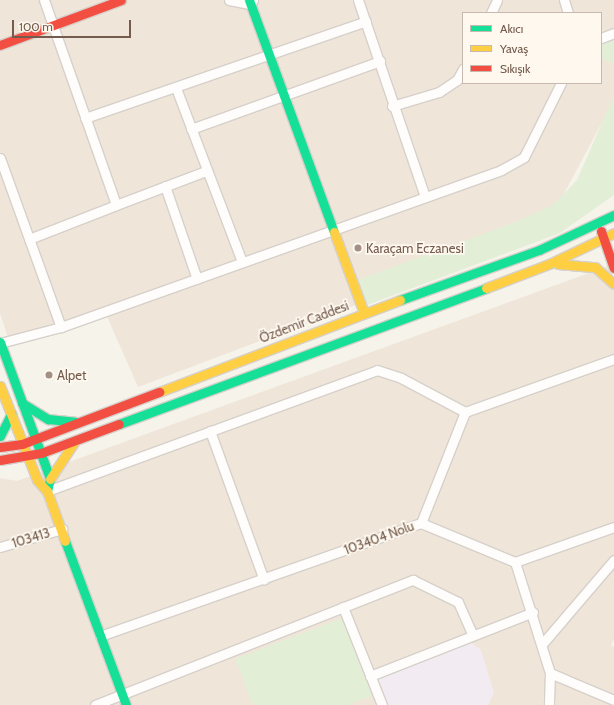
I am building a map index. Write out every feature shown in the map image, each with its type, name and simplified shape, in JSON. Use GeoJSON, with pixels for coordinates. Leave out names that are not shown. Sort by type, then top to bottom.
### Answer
{"type":"FeatureCollection","features":[{"type":"Feature","properties":{"kind":"main road"},"geometry":{"type":"LineString","coordinates":[[0,45],[122,0]]}},
{"type":"Feature","properties":{"kind":"main road"},"geometry":{"type":"LineString","coordinates":[[251,1],[268,54],[364,313]]}},
{"type":"Feature","properties":{"kind":"main road","name":"Özdemir Caddesi"},"geometry":{"type":"LineString","coordinates":[[0,447],[22,444],[91,419],[364,313],[539,250],[613,218]]}},
{"type":"Feature","properties":{"kind":"main road"},"geometry":{"type":"LineString","coordinates":[[598,224],[614,268]]}},
{"type":"Feature","properties":{"kind":"main road"},"geometry":{"type":"LineString","coordinates":[[3,460],[41,452],[75,441],[549,264],[614,233]]}},
{"type":"Feature","properties":{"kind":"main road"},"geometry":{"type":"LineString","coordinates":[[549,264],[577,263],[595,267],[614,284]]}},
{"type":"Feature","properties":{"kind":"main road"},"geometry":{"type":"LineString","coordinates":[[0,343],[50,479]]}},
{"type":"Feature","properties":{"kind":"main road"},"geometry":{"type":"LineString","coordinates":[[0,386],[34,474],[47,491],[126,705]]}},
{"type":"Feature","properties":{"kind":"main road"},"geometry":{"type":"LineString","coordinates":[[22,403],[41,416],[56,421],[91,419]]}},
{"type":"Feature","properties":{"kind":"main road"},"geometry":{"type":"LineString","coordinates":[[0,436],[11,414]]}},
{"type":"Feature","properties":{"kind":"main road"},"geometry":{"type":"LineString","coordinates":[[47,491],[50,479],[75,441]]}},
{"type":"Feature","properties":{"kind":"main road"},"geometry":{"type":"LineString","coordinates":[[3,460],[34,474]]}},
{"type":"Feature","properties":{"kind":"street"},"geometry":{"type":"LineString","coordinates":[[44,0],[116,205]]}},
{"type":"Feature","properties":{"kind":"street"},"geometry":{"type":"LineString","coordinates":[[229,0],[251,1]]}},
{"type":"Feature","properties":{"kind":"street"},"geometry":{"type":"LineString","coordinates":[[358,0],[380,61],[392,106],[425,198]]}},
{"type":"Feature","properties":{"kind":"street"},"geometry":{"type":"LineString","coordinates":[[491,12],[497,0]]}},
{"type":"Feature","properties":{"kind":"street"},"geometry":{"type":"LineString","coordinates":[[564,0],[568,12]]}},
{"type":"Feature","properties":{"kind":"street"},"geometry":{"type":"LineString","coordinates":[[85,118],[176,88],[268,54],[366,21]]}},
{"type":"Feature","properties":{"kind":"street"},"geometry":{"type":"LineString","coordinates":[[602,38],[614,33]]}},
{"type":"Feature","properties":{"kind":"street"},"geometry":{"type":"LineString","coordinates":[[191,129],[380,61]]}},
{"type":"Feature","properties":{"kind":"street"},"geometry":{"type":"LineString","coordinates":[[392,106],[439,92],[457,80],[462,71]]}},
{"type":"Feature","properties":{"kind":"street"},"geometry":{"type":"LineString","coordinates":[[0,343],[61,328],[501,170],[524,157],[560,84]]}},
{"type":"Feature","properties":{"kind":"street"},"geometry":{"type":"LineString","coordinates":[[176,88],[206,171],[242,262]]}},
{"type":"Feature","properties":{"kind":"street"},"geometry":{"type":"LineString","coordinates":[[0,158],[61,328]]}},
{"type":"Feature","properties":{"kind":"street"},"geometry":{"type":"LineString","coordinates":[[29,239],[206,171]]}},
{"type":"Feature","properties":{"kind":"street"},"geometry":{"type":"LineString","coordinates":[[165,186],[197,279]]}},
{"type":"Feature","properties":{"kind":"street"},"geometry":{"type":"LineString","coordinates":[[47,491],[377,370],[401,378],[465,412],[614,359]]}},
{"type":"Feature","properties":{"kind":"street"},"geometry":{"type":"LineString","coordinates":[[422,523],[465,412]]}},
{"type":"Feature","properties":{"kind":"street"},"geometry":{"type":"LineString","coordinates":[[210,430],[264,580]]}},
{"type":"Feature","properties":{"kind":"street","name":"103404 Nolu"},"geometry":{"type":"LineString","coordinates":[[100,636],[264,580],[422,523],[515,562]]}},
{"type":"Feature","properties":{"kind":"street"},"geometry":{"type":"LineString","coordinates":[[549,705],[550,673],[543,643],[515,562],[614,528]]}},
{"type":"Feature","properties":{"kind":"street","name":"103413"},"geometry":{"type":"LineString","coordinates":[[0,547],[62,529]]}},
{"type":"Feature","properties":{"kind":"street"},"geometry":{"type":"LineString","coordinates":[[543,643],[614,560]]}},
{"type":"Feature","properties":{"kind":"street"},"geometry":{"type":"LineString","coordinates":[[95,705],[413,580],[458,602],[472,634]]}},
{"type":"Feature","properties":{"kind":"street"},"geometry":{"type":"LineString","coordinates":[[344,607],[382,705]]}},
{"type":"Feature","properties":{"kind":"street"},"geometry":{"type":"LineString","coordinates":[[370,676],[472,634],[532,612]]}},
{"type":"Feature","properties":{"kind":"street"},"geometry":{"type":"LineString","coordinates":[[550,673],[614,700]]}},
{"type":"Feature","properties":{"kind":"shaded area"},"geometry":{"type":"Polygon","coordinates":[[[0,0],[614,0],[614,100],[559,203],[531,239],[138,387],[105,312],[10,344],[0,313],[0,0]]]}},
{"type":"Feature","properties":{"kind":"shaded area"},"geometry":{"type":"Polygon","coordinates":[[[608,266],[614,285],[614,639],[611,645],[614,647],[614,705],[0,705],[0,478],[17,481],[608,266]]]}},
{"type":"Feature","properties":{"kind":"shaded area"},"geometry":{"type":"Polygon","coordinates":[[[465,638],[481,650],[494,693],[488,705],[388,705],[376,675],[465,638]]]}},
{"type":"Feature","properties":{"kind":"green space"},"geometry":{"type":"Polygon","coordinates":[[[614,33],[614,64],[602,58],[602,38],[614,33]]]}},
{"type":"Feature","properties":{"kind":"green space"},"geometry":{"type":"Polygon","coordinates":[[[614,95],[614,195],[560,233],[362,307],[352,282],[521,220],[553,205],[577,180],[614,95]]]}},
{"type":"Feature","properties":{"kind":"green space"},"geometry":{"type":"Polygon","coordinates":[[[342,618],[372,696],[347,705],[253,705],[235,659],[342,618]]]}},
{"type":"Feature","properties":{"kind":"traffic: fast"},"geometry":{"type":"LineString","coordinates":[[249,0],[334,232]]}},
{"type":"Feature","properties":{"kind":"traffic: fast"},"geometry":{"type":"LineString","coordinates":[[400,300],[539,250],[614,215]]}},
{"type":"Feature","properties":{"kind":"traffic: fast"},"geometry":{"type":"LineString","coordinates":[[119,424],[486,288]]}},
{"type":"Feature","properties":{"kind":"traffic: fast"},"geometry":{"type":"LineString","coordinates":[[0,342],[50,479],[47,491]]}},
{"type":"Feature","properties":{"kind":"traffic: fast"},"geometry":{"type":"LineString","coordinates":[[22,403],[48,419],[75,422]]}},
{"type":"Feature","properties":{"kind":"traffic: fast"},"geometry":{"type":"LineString","coordinates":[[0,436],[11,414]]}},
{"type":"Feature","properties":{"kind":"traffic: fast"},"geometry":{"type":"LineString","coordinates":[[65,541],[126,705]]}},
{"type":"Feature","properties":{"kind":"traffic: slow"},"geometry":{"type":"LineString","coordinates":[[334,232],[364,313]]}},
{"type":"Feature","properties":{"kind":"traffic: slow"},"geometry":{"type":"LineString","coordinates":[[486,288],[549,264],[614,233]]}},
{"type":"Feature","properties":{"kind":"traffic: slow"},"geometry":{"type":"LineString","coordinates":[[558,264],[595,267],[614,284]]}},
{"type":"Feature","properties":{"kind":"traffic: slow"},"geometry":{"type":"LineString","coordinates":[[159,392],[400,300]]}},
{"type":"Feature","properties":{"kind":"traffic: slow"},"geometry":{"type":"LineString","coordinates":[[0,386],[37,480],[47,491],[65,541]]}},
{"type":"Feature","properties":{"kind":"traffic: slow"},"geometry":{"type":"LineString","coordinates":[[50,479],[75,441]]}},
{"type":"Feature","properties":{"kind":"traffic: jam"},"geometry":{"type":"LineString","coordinates":[[0,45],[121,0]]}},
{"type":"Feature","properties":{"kind":"traffic: jam"},"geometry":{"type":"LineString","coordinates":[[601,231],[614,268]]}},
{"type":"Feature","properties":{"kind":"traffic: jam"},"geometry":{"type":"LineString","coordinates":[[0,447],[22,444],[159,392]]}},
{"type":"Feature","properties":{"kind":"traffic: jam"},"geometry":{"type":"LineString","coordinates":[[0,460],[41,453],[119,424]]}},
{"type":"Feature","properties":{"kind":"place","name":"Karaçam Eczanesi"},"geometry":{"type":"Point","coordinates":[358,248]}},
{"type":"Feature","properties":{"kind":"place","name":"Alpet"},"geometry":{"type":"Point","coordinates":[49,375]}}]}
